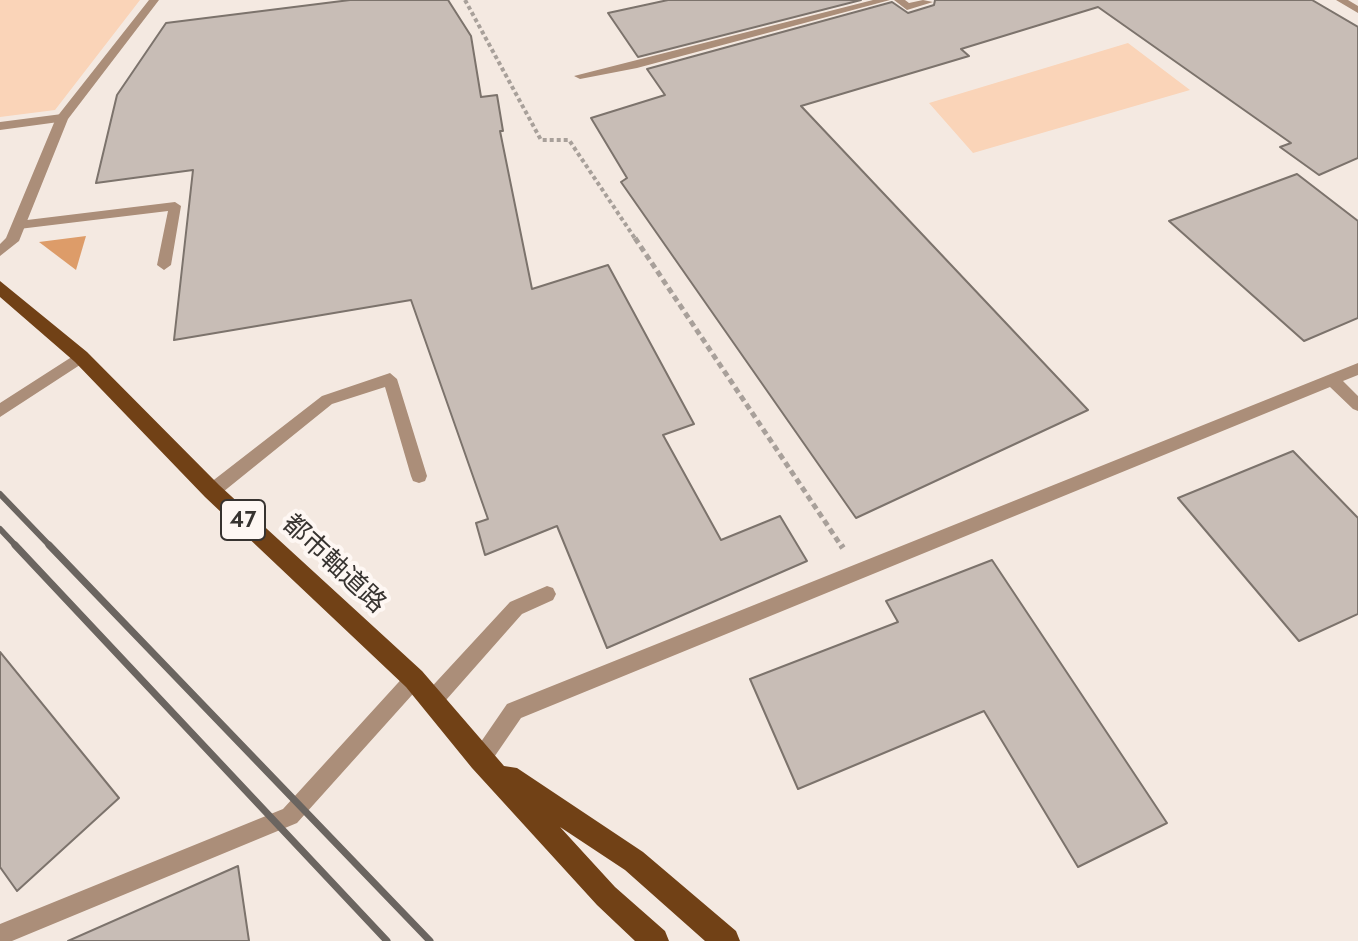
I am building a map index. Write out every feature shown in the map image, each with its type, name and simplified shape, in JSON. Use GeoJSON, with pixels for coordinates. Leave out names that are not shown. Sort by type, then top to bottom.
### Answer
{"type":"FeatureCollection","features":[{"type":"Feature","properties":{"kind":"main road","name":"都市軸道路"},"geometry":{"type":"LineString","coordinates":[[0,287],[81,357],[212,491],[414,679],[481,759],[606,896],[655,941]]}},
{"type":"Feature","properties":{"kind":"main road","name":"都市軸道路"},"geometry":{"type":"LineString","coordinates":[[481,759],[634,861],[726,941]]}},
{"type":"Feature","properties":{"kind":"street"},"geometry":{"type":"LineString","coordinates":[[0,251],[12,241],[62,118],[154,0]]}},
{"type":"Feature","properties":{"kind":"street"},"geometry":{"type":"LineString","coordinates":[[580,76],[662,59],[885,0]]}},
{"type":"Feature","properties":{"kind":"street"},"geometry":{"type":"LineString","coordinates":[[899,0],[907,7],[928,2]]}},
{"type":"Feature","properties":{"kind":"street"},"geometry":{"type":"LineString","coordinates":[[1341,0],[1358,10]]}},
{"type":"Feature","properties":{"kind":"street"},"geometry":{"type":"LineString","coordinates":[[0,126],[62,118]]}},
{"type":"Feature","properties":{"kind":"street"},"geometry":{"type":"LineString","coordinates":[[19,225],[175,206],[164,265]]}},
{"type":"Feature","properties":{"kind":"street"},"geometry":{"type":"LineString","coordinates":[[0,411],[81,357]]}},
{"type":"Feature","properties":{"kind":"street"},"geometry":{"type":"LineString","coordinates":[[481,759],[514,711],[1358,369]]}},
{"type":"Feature","properties":{"kind":"street"},"geometry":{"type":"LineString","coordinates":[[212,491],[327,400],[390,379],[419,476]]}},
{"type":"Feature","properties":{"kind":"street"},"geometry":{"type":"LineString","coordinates":[[1331,379],[1358,405]]}},
{"type":"Feature","properties":{"kind":"street"},"geometry":{"type":"LineString","coordinates":[[432,701],[516,608],[547,594]]}},
{"type":"Feature","properties":{"kind":"street"},"geometry":{"type":"LineString","coordinates":[[0,935],[290,816],[414,679]]}},
{"type":"Feature","properties":{"kind":"path"},"geometry":{"type":"LineString","coordinates":[[465,0],[541,140],[569,140],[859,572]]}},
{"type":"Feature","properties":{"kind":"shaded area"},"geometry":{"type":"Polygon","coordinates":[[[0,0],[140,0],[55,110],[0,117],[0,0]]]}},
{"type":"Feature","properties":{"kind":"shaded area"},"geometry":{"type":"Polygon","coordinates":[[[1128,43],[1190,90],[973,153],[929,103],[1128,43]]]}},
{"type":"Feature","properties":{"kind":"shaded area"},"geometry":{"type":"Polygon","coordinates":[[[86,236],[76,270],[39,242],[86,236]]]}},
{"type":"Feature","properties":{"kind":"building"},"geometry":{"type":"Polygon","coordinates":[[[350,0],[448,0],[471,36],[481,97],[497,95],[503,131],[500,131],[532,289],[608,265],[694,424],[663,435],[721,540],[780,516],[807,561],[607,648],[557,526],[485,555],[476,523],[488,519],[411,300],[174,340],[193,170],[96,183],[117,95],[166,23],[350,0]]]}},
{"type":"Feature","properties":{"kind":"building"},"geometry":{"type":"Polygon","coordinates":[[[668,0],[861,0],[638,57],[608,13],[668,0]]]}},
{"type":"Feature","properties":{"kind":"building"},"geometry":{"type":"Polygon","coordinates":[[[935,0],[1312,0],[1358,27],[1358,158],[1319,175],[1280,147],[1291,143],[1098,7],[961,49],[969,56],[801,106],[1088,410],[856,518],[621,182],[627,178],[591,118],[665,95],[647,69],[892,2],[908,13],[934,5],[935,0]]]}},
{"type":"Feature","properties":{"kind":"building"},"geometry":{"type":"Polygon","coordinates":[[[1297,174],[1358,221],[1358,318],[1304,341],[1169,221],[1297,174]]]}},
{"type":"Feature","properties":{"kind":"building"},"geometry":{"type":"Polygon","coordinates":[[[1293,451],[1358,518],[1358,614],[1299,641],[1178,498],[1293,451]]]}},
{"type":"Feature","properties":{"kind":"building"},"geometry":{"type":"Polygon","coordinates":[[[992,560],[1167,823],[1078,867],[984,711],[798,789],[750,679],[898,622],[886,601],[992,560]]]}},
{"type":"Feature","properties":{"kind":"building"},"geometry":{"type":"Polygon","coordinates":[[[0,652],[119,798],[17,891],[0,867],[0,652]]]}},
{"type":"Feature","properties":{"kind":"building"},"geometry":{"type":"Polygon","coordinates":[[[238,866],[249,941],[68,941],[238,866]]]}},
{"type":"Feature","properties":{"kind":"railway"},"geometry":{"type":"LineString","coordinates":[[0,494],[51,547]]}},
{"type":"Feature","properties":{"kind":"railway"},"geometry":{"type":"LineString","coordinates":[[0,529],[17,547]]}},
{"type":"Feature","properties":{"kind":"railway"},"geometry":{"type":"LineString","coordinates":[[15,545],[387,941]]}},
{"type":"Feature","properties":{"kind":"railway"},"geometry":{"type":"LineString","coordinates":[[49,545],[430,941]]}}]}
